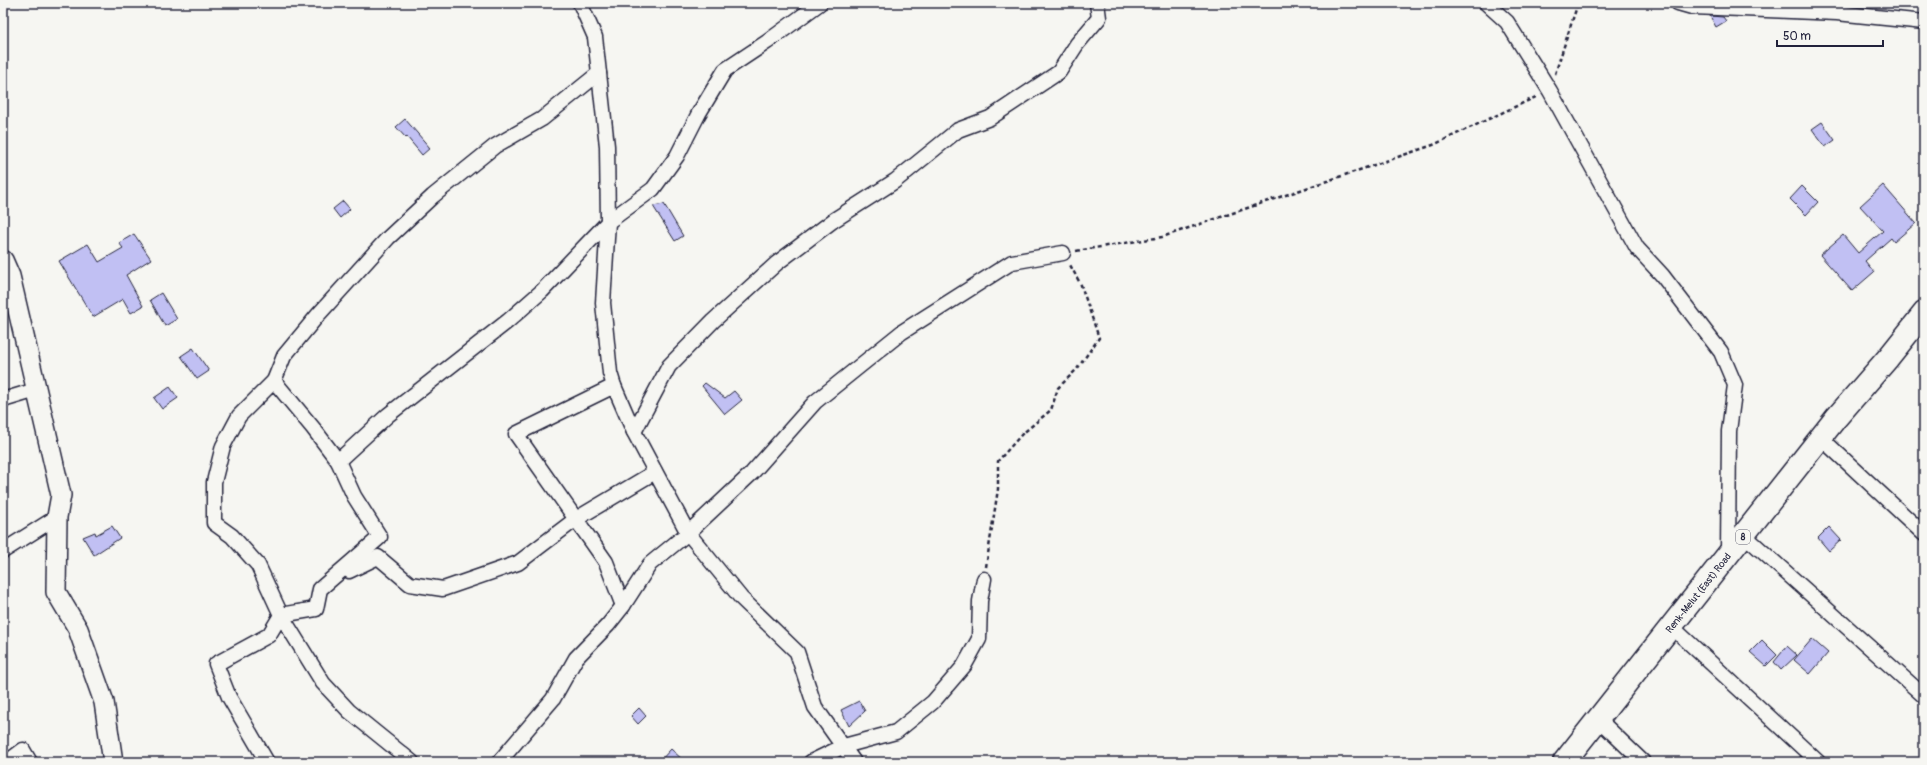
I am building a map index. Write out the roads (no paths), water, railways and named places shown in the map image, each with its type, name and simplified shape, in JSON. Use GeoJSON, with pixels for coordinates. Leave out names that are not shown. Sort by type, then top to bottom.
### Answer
{"type":"FeatureCollection","features":[{"type":"Feature","properties":{"kind":"main road","name":"Renk-Melut (East) Road"},"geometry":{"type":"LineString","coordinates":[[1564,762],[1821,438],[1924,313]]}},
{"type":"Feature","properties":{"kind":"street"},"geometry":{"type":"LineString","coordinates":[[580,3],[595,37],[607,146],[608,222],[603,303],[610,373],[614,386],[634,432],[688,532],[741,598],[798,652],[815,707],[854,762]]}},
{"type":"Feature","properties":{"kind":"street"},"geometry":{"type":"LineString","coordinates":[[338,461],[388,414],[525,306],[542,291],[608,222],[653,189],[677,156],[699,113],[725,70],[767,42],[820,3]]}},
{"type":"Feature","properties":{"kind":"street"},"geometry":{"type":"LineString","coordinates":[[634,432],[669,366],[713,321],[777,263],[834,220],[895,181],[958,130],[990,118],[1059,72],[1077,44],[1099,18],[1097,3]]}},
{"type":"Feature","properties":{"kind":"street"},"geometry":{"type":"LineString","coordinates":[[1486,3],[1508,22],[1550,91],[1637,248],[1662,275],[1721,352],[1735,385],[1729,430],[1728,555]]}},
{"type":"Feature","properties":{"kind":"street"},"geometry":{"type":"LineString","coordinates":[[1678,3],[1692,7],[1837,13],[1924,22]]}},
{"type":"Feature","properties":{"kind":"street"},"geometry":{"type":"LineString","coordinates":[[412,762],[349,711],[323,683],[281,615],[258,565],[232,536],[214,523],[214,482],[223,446],[239,416],[274,381],[284,356],[318,315],[388,238],[433,196],[494,146],[542,119],[599,73]]}},
{"type":"Feature","properties":{"kind":"street"},"geometry":{"type":"LineString","coordinates":[[499,762],[553,699],[576,658],[608,625],[623,606],[650,564],[688,532],[752,473],[815,402],[902,332],[1012,262],[1063,252]]}},
{"type":"Feature","properties":{"kind":"street"},"geometry":{"type":"LineString","coordinates":[[3,260],[10,276],[61,495],[57,517],[56,592],[78,629],[104,702],[114,762]]}},
{"type":"Feature","properties":{"kind":"street"},"geometry":{"type":"LineString","coordinates":[[267,762],[229,697],[216,664],[269,635],[281,615],[316,609],[320,589],[380,537],[354,496],[338,461],[274,381]]}},
{"type":"Feature","properties":{"kind":"street"},"geometry":{"type":"LineString","coordinates":[[614,386],[516,434],[606,562],[623,606]]}},
{"type":"Feature","properties":{"kind":"street"},"geometry":{"type":"LineString","coordinates":[[3,400],[36,390]]}},
{"type":"Feature","properties":{"kind":"street"},"geometry":{"type":"LineString","coordinates":[[1821,438],[1924,534]]}},
{"type":"Feature","properties":{"kind":"street"},"geometry":{"type":"LineString","coordinates":[[320,589],[378,557],[410,584],[443,589],[518,563],[576,519],[655,472]]}},
{"type":"Feature","properties":{"kind":"street"},"geometry":{"type":"LineString","coordinates":[[3,551],[57,517]]}},
{"type":"Feature","properties":{"kind":"street"},"geometry":{"type":"LineString","coordinates":[[1744,535],[1924,696]]}},
{"type":"Feature","properties":{"kind":"street"},"geometry":{"type":"LineString","coordinates":[[811,762],[844,746],[896,732],[933,702],[964,666],[979,639],[980,601],[984,579]]}},
{"type":"Feature","properties":{"kind":"street"},"geometry":{"type":"LineString","coordinates":[[1672,626],[1818,762]]}},
{"type":"Feature","properties":{"kind":"street"},"geometry":{"type":"LineString","coordinates":[[1598,719],[1643,762]]}},
{"type":"Feature","properties":{"kind":"street"},"geometry":{"type":"LineString","coordinates":[[7,762],[23,750],[30,762]]}}]}
